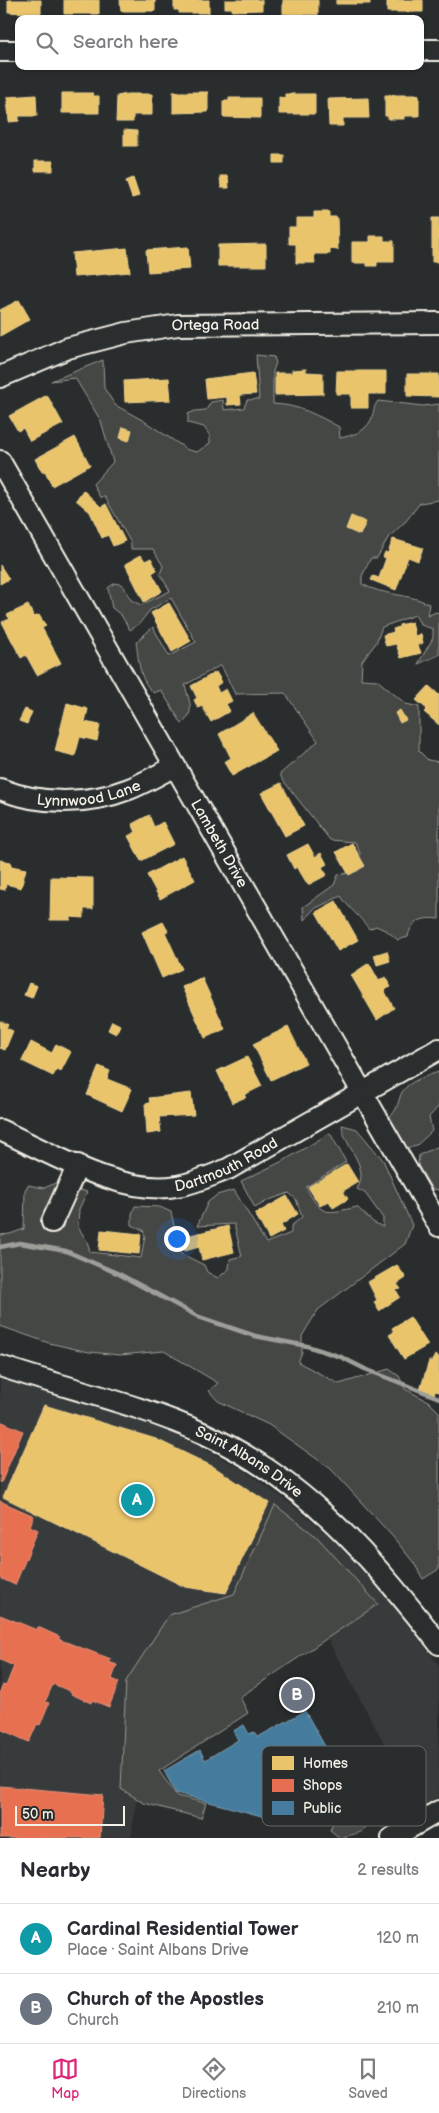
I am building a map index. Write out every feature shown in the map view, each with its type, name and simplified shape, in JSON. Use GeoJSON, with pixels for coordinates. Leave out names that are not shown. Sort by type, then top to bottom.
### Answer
{"type":"FeatureCollection","features":[{"type":"Feature","properties":{"kind":"street"},"geometry":{"type":"LineString","coordinates":[[424,50],[439,50]]}},
{"type":"Feature","properties":{"kind":"street"},"geometry":{"type":"LineString","coordinates":[[0,51],[15,52]]}},
{"type":"Feature","properties":{"kind":"street","name":"Ortega Road"},"geometry":{"type":"LineString","coordinates":[[0,377],[68,348],[126,333],[178,325],[439,323]]}},
{"type":"Feature","properties":{"kind":"street","name":"Lambeth Drive"},"geometry":{"type":"LineString","coordinates":[[0,461],[439,1226]]}},
{"type":"Feature","properties":{"kind":"street","name":"Lynnwood Lane"},"geometry":{"type":"LineString","coordinates":[[0,789],[40,800],[91,800],[129,789],[174,767]]}},
{"type":"Feature","properties":{"kind":"street","name":"Dartmouth Road"},"geometry":{"type":"LineString","coordinates":[[0,1130],[124,1184],[144,1187],[166,1187],[190,1183],[228,1168],[439,1048]]}},
{"type":"Feature","properties":{"kind":"street"},"geometry":{"type":"LineString","coordinates":[[52,1222],[78,1165]]}},
{"type":"Feature","properties":{"kind":"street","name":"Saint Albans Drive"},"geometry":{"type":"LineString","coordinates":[[0,1366],[170,1419],[206,1434],[254,1460],[286,1482],[338,1525],[385,1576],[439,1644]]}},
{"type":"Feature","properties":{"kind":"street"},"geometry":{"type":"LineString","coordinates":[[426,1818],[439,1811]]}},
{"type":"Feature","properties":{"kind":"street"},"geometry":{"type":"LineString","coordinates":[[392,1838],[413,1826]]}},
{"type":"Feature","properties":{"kind":"shaded area"},"geometry":{"type":"Polygon","coordinates":[[[256,355],[274,357],[276,363],[273,371],[273,404],[291,406],[323,418],[339,427],[340,438],[362,431],[371,420],[378,401],[423,406],[439,404],[439,500],[420,503],[406,521],[388,538],[377,558],[371,558],[362,576],[362,584],[370,588],[421,600],[429,604],[427,616],[436,612],[439,613],[439,655],[418,664],[433,638],[433,629],[421,625],[415,615],[382,627],[376,643],[362,661],[361,679],[377,680],[406,704],[419,707],[419,751],[428,760],[439,762],[439,919],[423,919],[415,923],[408,937],[398,940],[387,931],[376,926],[369,929],[341,896],[314,909],[304,920],[303,907],[334,885],[338,875],[358,871],[360,853],[355,842],[330,840],[282,779],[280,774],[318,741],[285,693],[235,694],[221,665],[185,685],[190,701],[190,710],[189,715],[182,724],[161,690],[154,693],[145,683],[140,670],[136,642],[153,627],[169,656],[196,642],[171,598],[150,610],[139,624],[130,630],[121,615],[112,608],[108,588],[115,583],[123,585],[131,600],[141,605],[170,591],[160,574],[163,566],[153,549],[131,549],[131,543],[105,497],[100,497],[93,484],[113,462],[101,421],[75,378],[51,381],[103,360],[104,388],[115,405],[144,421],[188,450],[197,452],[210,443],[210,436],[204,427],[188,423],[188,414],[206,410],[211,402],[223,400],[224,410],[244,408],[247,400],[259,399],[256,355]]]}},
{"type":"Feature","properties":{"kind":"shaded area"},"geometry":{"type":"Polygon","coordinates":[[[439,1072],[439,1106],[429,1117],[432,1131],[417,1145],[406,1148],[389,1117],[395,1110],[406,1087],[416,1080],[439,1072]]]}},
{"type":"Feature","properties":{"kind":"shaded area"},"geometry":{"type":"Polygon","coordinates":[[[342,1125],[357,1129],[383,1160],[412,1225],[405,1244],[318,1310],[302,1336],[302,1352],[298,1362],[339,1384],[389,1369],[399,1376],[405,1389],[428,1401],[439,1412],[439,1569],[423,1579],[414,1563],[393,1537],[331,1469],[269,1425],[218,1401],[209,1391],[218,1383],[164,1351],[120,1355],[89,1352],[49,1343],[0,1326],[0,1235],[24,1229],[25,1190],[28,1185],[44,1188],[56,1183],[87,1192],[79,1209],[78,1227],[87,1241],[90,1252],[141,1258],[145,1236],[143,1230],[132,1225],[132,1214],[135,1206],[160,1207],[171,1212],[180,1253],[204,1265],[207,1272],[218,1278],[229,1269],[230,1259],[242,1256],[234,1224],[197,1226],[208,1202],[217,1195],[234,1190],[266,1243],[291,1233],[291,1226],[302,1217],[296,1199],[289,1193],[269,1200],[255,1208],[241,1181],[285,1160],[330,1133],[346,1162],[306,1187],[311,1197],[316,1204],[326,1211],[331,1212],[357,1207],[373,1222],[383,1227],[383,1218],[365,1193],[357,1189],[361,1173],[342,1125]]]}},
{"type":"Feature","properties":{"kind":"shaded area"},"geometry":{"type":"Polygon","coordinates":[[[439,1146],[439,1190],[432,1189],[418,1165],[419,1155],[439,1146]]]}},
{"type":"Feature","properties":{"kind":"shaded area"},"geometry":{"type":"Polygon","coordinates":[[[0,1378],[169,1430],[242,1469],[290,1503],[332,1538],[387,1598],[439,1665],[439,1797],[426,1804],[426,1746],[385,1746],[327,1638],[143,1752],[131,1838],[0,1838],[0,1378]]]}},
{"type":"Feature","properties":{"kind":"shaded area"},"geometry":{"type":"Polygon","coordinates":[[[275,1505],[317,1537],[378,1604],[240,1697],[248,1713],[159,1771],[177,1796],[206,1803],[201,1818],[144,1803],[121,1789],[126,1681],[169,1615],[234,1594],[275,1505]]]}},
{"type":"Feature","properties":{"kind":"shaded area"},"geometry":{"type":"Polygon","coordinates":[[[332,1826],[366,1826],[361,1832],[340,1838],[330,1830],[332,1826]]]}},
{"type":"Feature","properties":{"kind":"building: Homes"},"geometry":{"type":"Polygon","coordinates":[[[8,0],[41,0],[41,14],[8,12],[8,0]]]}},
{"type":"Feature","properties":{"kind":"building: Homes"},"geometry":{"type":"Polygon","coordinates":[[[64,0],[99,0],[99,14],[64,14],[64,0]]]}},
{"type":"Feature","properties":{"kind":"building: Homes"},"geometry":{"type":"Polygon","coordinates":[[[120,0],[155,0],[155,11],[121,11],[120,0]]]}},
{"type":"Feature","properties":{"kind":"building: Homes"},"geometry":{"type":"Polygon","coordinates":[[[174,0],[209,0],[209,13],[179,13],[179,10],[174,10],[174,0]]]}},
{"type":"Feature","properties":{"kind":"building: Homes"},"geometry":{"type":"Polygon","coordinates":[[[225,0],[262,0],[262,10],[232,11],[232,8],[225,8],[225,0]]]}},
{"type":"Feature","properties":{"kind":"building: Homes"},"geometry":{"type":"Polygon","coordinates":[[[283,0],[318,0],[318,15],[283,14],[283,0]]]}},
{"type":"Feature","properties":{"kind":"building: Homes"},"geometry":{"type":"Polygon","coordinates":[[[336,0],[370,0],[370,4],[336,4],[336,0]]]}},
{"type":"Feature","properties":{"kind":"building: Homes"},"geometry":{"type":"Polygon","coordinates":[[[387,0],[423,0],[423,12],[387,12],[387,0]]]}},
{"type":"Feature","properties":{"kind":"building: Homes"},"geometry":{"type":"Polygon","coordinates":[[[173,92],[208,92],[208,112],[173,113],[173,92]]]}},
{"type":"Feature","properties":{"kind":"building: Homes"},"geometry":{"type":"Polygon","coordinates":[[[62,93],[93,93],[93,96],[99,96],[99,113],[62,113],[62,93]]]}},
{"type":"Feature","properties":{"kind":"building: Homes"},"geometry":{"type":"Polygon","coordinates":[[[152,94],[152,115],[133,115],[133,122],[116,122],[117,96],[152,94]]]}},
{"type":"Feature","properties":{"kind":"building: Homes"},"geometry":{"type":"Polygon","coordinates":[[[285,94],[315,94],[315,114],[279,114],[279,97],[285,98],[285,94]]]}},
{"type":"Feature","properties":{"kind":"building: Homes"},"geometry":{"type":"Polygon","coordinates":[[[36,95],[37,116],[19,116],[19,121],[9,122],[7,97],[36,95]]]}},
{"type":"Feature","properties":{"kind":"building: Homes"},"geometry":{"type":"Polygon","coordinates":[[[385,95],[419,95],[419,116],[404,116],[404,119],[388,119],[388,116],[385,116],[385,95]]]}},
{"type":"Feature","properties":{"kind":"building: Homes"},"geometry":{"type":"Polygon","coordinates":[[[229,98],[260,98],[260,118],[223,117],[223,101],[229,101],[229,98]]]}},
{"type":"Feature","properties":{"kind":"building: Homes"},"geometry":{"type":"Polygon","coordinates":[[[368,98],[369,118],[343,118],[343,126],[329,126],[328,99],[368,98]]]}},
{"type":"Feature","properties":{"kind":"building: Homes"},"geometry":{"type":"Polygon","coordinates":[[[124,130],[137,131],[137,146],[124,146],[124,130]]]}},
{"type":"Feature","properties":{"kind":"building: Homes"},"geometry":{"type":"Polygon","coordinates":[[[274,155],[284,155],[284,163],[274,163],[274,155]]]}},
{"type":"Feature","properties":{"kind":"building: Homes"},"geometry":{"type":"Polygon","coordinates":[[[35,161],[53,161],[53,171],[35,171],[35,161]]]}},
{"type":"Feature","properties":{"kind":"building: Homes"},"geometry":{"type":"Polygon","coordinates":[[[220,176],[228,176],[229,188],[221,188],[220,176]]]}},
{"type":"Feature","properties":{"kind":"building: Homes"},"geometry":{"type":"Polygon","coordinates":[[[133,178],[139,196],[132,198],[126,181],[133,178]]]}},
{"type":"Feature","properties":{"kind":"building: Homes"},"geometry":{"type":"Polygon","coordinates":[[[314,212],[329,212],[329,217],[337,217],[338,250],[330,249],[330,254],[314,254],[315,263],[296,263],[296,244],[289,244],[289,227],[296,227],[296,218],[314,218],[314,212]]]}},
{"type":"Feature","properties":{"kind":"building: Homes"},"geometry":{"type":"Polygon","coordinates":[[[432,218],[439,218],[439,262],[432,262],[432,218]]]}},
{"type":"Feature","properties":{"kind":"building: Homes"},"geometry":{"type":"Polygon","coordinates":[[[370,236],[384,236],[384,241],[394,241],[394,262],[377,262],[377,266],[367,266],[367,263],[352,263],[352,242],[370,242],[370,236]]]}},
{"type":"Feature","properties":{"kind":"building: Homes"},"geometry":{"type":"Polygon","coordinates":[[[266,244],[266,266],[218,266],[218,245],[266,244]]]}},
{"type":"Feature","properties":{"kind":"building: Homes"},"geometry":{"type":"Polygon","coordinates":[[[188,247],[190,269],[148,272],[146,250],[188,247]]]}},
{"type":"Feature","properties":{"kind":"building: Homes"},"geometry":{"type":"Polygon","coordinates":[[[127,248],[130,272],[74,277],[72,253],[127,248]]]}},
{"type":"Feature","properties":{"kind":"building: Homes"},"geometry":{"type":"Polygon","coordinates":[[[19,300],[30,319],[0,336],[0,310],[19,300]]]}},
{"type":"Feature","properties":{"kind":"building: Homes"},"geometry":{"type":"Polygon","coordinates":[[[306,369],[306,372],[323,373],[323,394],[275,395],[275,373],[292,373],[292,370],[306,369]]]}},
{"type":"Feature","properties":{"kind":"building: Homes"},"geometry":{"type":"Polygon","coordinates":[[[337,371],[386,371],[386,394],[368,394],[368,408],[351,408],[351,394],[336,394],[337,371]]]}},
{"type":"Feature","properties":{"kind":"building: Homes"},"geometry":{"type":"Polygon","coordinates":[[[253,373],[256,394],[240,395],[241,404],[227,405],[227,397],[207,399],[205,379],[253,373]]]}},
{"type":"Feature","properties":{"kind":"building: Homes"},"geometry":{"type":"Polygon","coordinates":[[[407,374],[439,374],[439,397],[407,396],[407,374]]]}},
{"type":"Feature","properties":{"kind":"building: Homes"},"geometry":{"type":"Polygon","coordinates":[[[169,378],[171,400],[125,402],[124,381],[169,378]]]}},
{"type":"Feature","properties":{"kind":"building: Homes"},"geometry":{"type":"Polygon","coordinates":[[[47,395],[63,424],[30,441],[23,428],[18,431],[9,416],[47,395]]]}},
{"type":"Feature","properties":{"kind":"building: Homes"},"geometry":{"type":"Polygon","coordinates":[[[123,427],[132,430],[129,441],[120,438],[123,427]]]}},
{"type":"Feature","properties":{"kind":"building: Homes"},"geometry":{"type":"Polygon","coordinates":[[[75,437],[90,465],[52,486],[45,471],[42,472],[35,459],[75,437]]]}},
{"type":"Feature","properties":{"kind":"building: Homes"},"geometry":{"type":"Polygon","coordinates":[[[83,490],[101,507],[106,504],[125,541],[113,546],[108,535],[102,538],[90,512],[76,500],[83,490]]]}},
{"type":"Feature","properties":{"kind":"building: Homes"},"geometry":{"type":"Polygon","coordinates":[[[351,516],[366,522],[360,535],[346,529],[351,516]]]}},
{"type":"Feature","properties":{"kind":"building: Homes"},"geometry":{"type":"Polygon","coordinates":[[[393,539],[423,548],[418,561],[408,557],[396,590],[371,580],[373,576],[379,578],[386,558],[383,557],[385,552],[388,553],[393,539]]]}},
{"type":"Feature","properties":{"kind":"building: Homes"},"geometry":{"type":"Polygon","coordinates":[[[141,555],[145,561],[151,558],[157,570],[152,573],[162,591],[144,602],[125,564],[141,555]]]}},
{"type":"Feature","properties":{"kind":"building: Homes"},"geometry":{"type":"Polygon","coordinates":[[[0,565],[9,579],[0,584],[0,565]]]}},
{"type":"Feature","properties":{"kind":"building: Homes"},"geometry":{"type":"Polygon","coordinates":[[[169,603],[191,641],[172,652],[151,613],[169,603]]]}},
{"type":"Feature","properties":{"kind":"building: Homes"},"geometry":{"type":"Polygon","coordinates":[[[28,605],[34,617],[39,615],[46,626],[42,628],[61,663],[37,675],[26,655],[21,658],[2,622],[10,619],[7,615],[28,605]]]}},
{"type":"Feature","properties":{"kind":"building: Homes"},"geometry":{"type":"Polygon","coordinates":[[[412,622],[415,636],[421,634],[423,643],[418,645],[421,653],[401,658],[396,644],[386,646],[383,635],[394,632],[393,629],[399,627],[399,625],[412,622]]]}},
{"type":"Feature","properties":{"kind":"building: Homes"},"geometry":{"type":"Polygon","coordinates":[[[216,672],[222,682],[216,686],[219,693],[226,689],[232,701],[226,704],[230,711],[211,722],[202,706],[198,708],[194,700],[197,698],[191,686],[216,672]]]}},
{"type":"Feature","properties":{"kind":"building: Homes"},"geometry":{"type":"Polygon","coordinates":[[[429,686],[439,695],[439,725],[424,712],[427,709],[416,700],[429,686]]]}},
{"type":"Feature","properties":{"kind":"building: Homes"},"geometry":{"type":"Polygon","coordinates":[[[67,703],[88,709],[85,722],[100,725],[97,741],[80,737],[75,756],[55,751],[67,703]]]}},
{"type":"Feature","properties":{"kind":"building: Homes"},"geometry":{"type":"Polygon","coordinates":[[[25,709],[32,712],[27,724],[19,721],[25,709]]]}},
{"type":"Feature","properties":{"kind":"building: Homes"},"geometry":{"type":"Polygon","coordinates":[[[400,710],[406,720],[400,723],[395,713],[400,710]]]}},
{"type":"Feature","properties":{"kind":"building: Homes"},"geometry":{"type":"Polygon","coordinates":[[[253,713],[277,751],[232,776],[224,762],[231,758],[219,734],[253,713]]]}},
{"type":"Feature","properties":{"kind":"building: Homes"},"geometry":{"type":"Polygon","coordinates":[[[281,783],[304,826],[285,836],[261,793],[281,783]]]}},
{"type":"Feature","properties":{"kind":"building: Homes"},"geometry":{"type":"Polygon","coordinates":[[[149,815],[154,827],[163,822],[174,844],[141,861],[128,836],[136,832],[132,824],[149,815]]]}},
{"type":"Feature","properties":{"kind":"building: Homes"},"geometry":{"type":"Polygon","coordinates":[[[352,843],[365,866],[349,875],[336,852],[352,843]]]}},
{"type":"Feature","properties":{"kind":"building: Homes"},"geometry":{"type":"Polygon","coordinates":[[[308,844],[315,857],[321,853],[327,864],[322,867],[327,875],[308,885],[297,867],[294,869],[287,855],[308,844]]]}},
{"type":"Feature","properties":{"kind":"building: Homes"},"geometry":{"type":"Polygon","coordinates":[[[182,856],[195,880],[160,899],[147,875],[182,856]]]}},
{"type":"Feature","properties":{"kind":"building: Homes"},"geometry":{"type":"Polygon","coordinates":[[[0,860],[11,862],[11,866],[26,869],[21,888],[6,884],[5,890],[0,889],[0,860]]]}},
{"type":"Feature","properties":{"kind":"building: Homes"},"geometry":{"type":"Polygon","coordinates":[[[51,877],[93,878],[93,909],[84,909],[84,918],[71,917],[71,920],[50,920],[51,877]]]}},
{"type":"Feature","properties":{"kind":"building: Homes"},"geometry":{"type":"Polygon","coordinates":[[[336,901],[358,940],[338,951],[316,912],[336,901]]]}},
{"type":"Feature","properties":{"kind":"building: Homes"},"geometry":{"type":"Polygon","coordinates":[[[163,922],[168,931],[165,932],[182,969],[162,978],[142,932],[163,922]]]}},
{"type":"Feature","properties":{"kind":"building: Homes"},"geometry":{"type":"Polygon","coordinates":[[[387,951],[390,961],[377,965],[374,955],[387,951]]]}},
{"type":"Feature","properties":{"kind":"building: Homes"},"geometry":{"type":"Polygon","coordinates":[[[369,963],[379,981],[385,977],[391,987],[384,990],[394,1008],[377,1020],[351,975],[369,963]]]}},
{"type":"Feature","properties":{"kind":"building: Homes"},"geometry":{"type":"Polygon","coordinates":[[[202,978],[225,1029],[205,1038],[182,987],[202,978]]]}},
{"type":"Feature","properties":{"kind":"building: Homes"},"geometry":{"type":"Polygon","coordinates":[[[29,983],[37,986],[32,998],[24,995],[29,983]]]}},
{"type":"Feature","properties":{"kind":"building: Homes"},"geometry":{"type":"Polygon","coordinates":[[[0,1021],[8,1024],[6,1028],[13,1031],[5,1050],[0,1048],[0,1021]]]}},
{"type":"Feature","properties":{"kind":"building: Homes"},"geometry":{"type":"Polygon","coordinates":[[[112,1021],[120,1025],[116,1034],[108,1030],[112,1021]]]}},
{"type":"Feature","properties":{"kind":"building: Homes"},"geometry":{"type":"Polygon","coordinates":[[[288,1027],[306,1063],[271,1080],[253,1044],[288,1027]]]}},
{"type":"Feature","properties":{"kind":"building: Homes"},"geometry":{"type":"Polygon","coordinates":[[[31,1042],[52,1053],[56,1044],[71,1052],[61,1071],[57,1069],[53,1076],[22,1061],[31,1042]]]}},
{"type":"Feature","properties":{"kind":"building: Homes"},"geometry":{"type":"Polygon","coordinates":[[[247,1057],[262,1086],[244,1095],[246,1097],[232,1103],[217,1071],[247,1057]]]}},
{"type":"Feature","properties":{"kind":"building: Homes"},"geometry":{"type":"Polygon","coordinates":[[[99,1066],[110,1071],[107,1079],[132,1089],[122,1111],[87,1095],[99,1066]]]}},
{"type":"Feature","properties":{"kind":"building: Homes"},"geometry":{"type":"Polygon","coordinates":[[[191,1093],[194,1115],[159,1117],[161,1132],[147,1134],[145,1104],[150,1103],[149,1098],[191,1093]]]}},
{"type":"Feature","properties":{"kind":"building: Homes"},"geometry":{"type":"Polygon","coordinates":[[[347,1164],[358,1182],[343,1191],[348,1199],[333,1208],[329,1201],[320,1206],[308,1187],[347,1164]]]}},
{"type":"Feature","properties":{"kind":"building: Homes"},"geometry":{"type":"Polygon","coordinates":[[[287,1196],[298,1214],[281,1225],[284,1231],[269,1239],[255,1214],[287,1196]]]}},
{"type":"Feature","properties":{"kind":"building: Homes"},"geometry":{"type":"Polygon","coordinates":[[[228,1226],[234,1252],[202,1260],[199,1247],[185,1251],[182,1237],[228,1226]]]}},
{"type":"Feature","properties":{"kind":"building: Homes"},"geometry":{"type":"Polygon","coordinates":[[[101,1230],[141,1234],[139,1254],[99,1250],[101,1230]]]}},
{"type":"Feature","properties":{"kind":"building: Homes"},"geometry":{"type":"Polygon","coordinates":[[[397,1265],[406,1278],[397,1284],[401,1289],[396,1290],[400,1297],[379,1311],[374,1302],[377,1300],[368,1282],[397,1265]]]}},
{"type":"Feature","properties":{"kind":"building: Homes"},"geometry":{"type":"Polygon","coordinates":[[[410,1317],[428,1345],[404,1359],[389,1335],[394,1332],[392,1328],[410,1317]]]}},
{"type":"Feature","properties":{"kind":"building: Homes"},"geometry":{"type":"Polygon","coordinates":[[[435,1355],[439,1357],[439,1392],[435,1391],[434,1395],[420,1390],[429,1361],[432,1361],[435,1355]]]}},
{"type":"Feature","properties":{"kind":"building: Homes"},"geometry":{"type":"Polygon","coordinates":[[[44,1405],[156,1439],[214,1467],[269,1503],[226,1593],[185,1587],[3,1497],[44,1405]]]}},
{"type":"Feature","properties":{"kind":"building: Shops"},"geometry":{"type":"Polygon","coordinates":[[[0,1421],[23,1431],[1,1483],[0,1482],[0,1421]]]}},
{"type":"Feature","properties":{"kind":"building: Shops"},"geometry":{"type":"Polygon","coordinates":[[[0,1501],[34,1516],[30,1526],[38,1530],[15,1585],[0,1578],[0,1501]]]}},
{"type":"Feature","properties":{"kind":"building: Shops"},"geometry":{"type":"Polygon","coordinates":[[[0,1615],[37,1630],[38,1627],[60,1637],[58,1639],[111,1659],[109,1662],[117,1665],[112,1679],[119,1682],[109,1707],[92,1700],[91,1703],[53,1684],[45,1702],[49,1703],[40,1725],[37,1724],[29,1742],[0,1729],[0,1692],[3,1685],[6,1686],[14,1666],[0,1660],[0,1615]]]}},
{"type":"Feature","properties":{"kind":"building: Shops"},"geometry":{"type":"Polygon","coordinates":[[[0,1786],[103,1795],[100,1838],[0,1838],[0,1786]]]}},
{"type":"Feature","properties":{"kind":"building: Public"},"geometry":{"type":"Polygon","coordinates":[[[305,1711],[325,1746],[262,1746],[262,1816],[176,1793],[164,1771],[200,1750],[205,1760],[238,1740],[233,1731],[244,1725],[249,1734],[254,1732],[258,1737],[305,1711]]]}},
{"type":"Feature","properties":{"kind":"waterway"},"geometry":{"type":"LineString","coordinates":[[0,1247],[20,1243],[66,1251],[119,1274],[199,1317],[255,1336],[307,1346],[341,1357],[365,1369],[439,1398]]}},
{"type":"Feature","properties":{"kind":"place","name":"Cardinal Residential Tower"},"geometry":{"type":"Point","coordinates":[137,1500]}},
{"type":"Feature","properties":{"kind":"place","name":"Church of the Apostles"},"geometry":{"type":"Point","coordinates":[297,1695]}}]}
